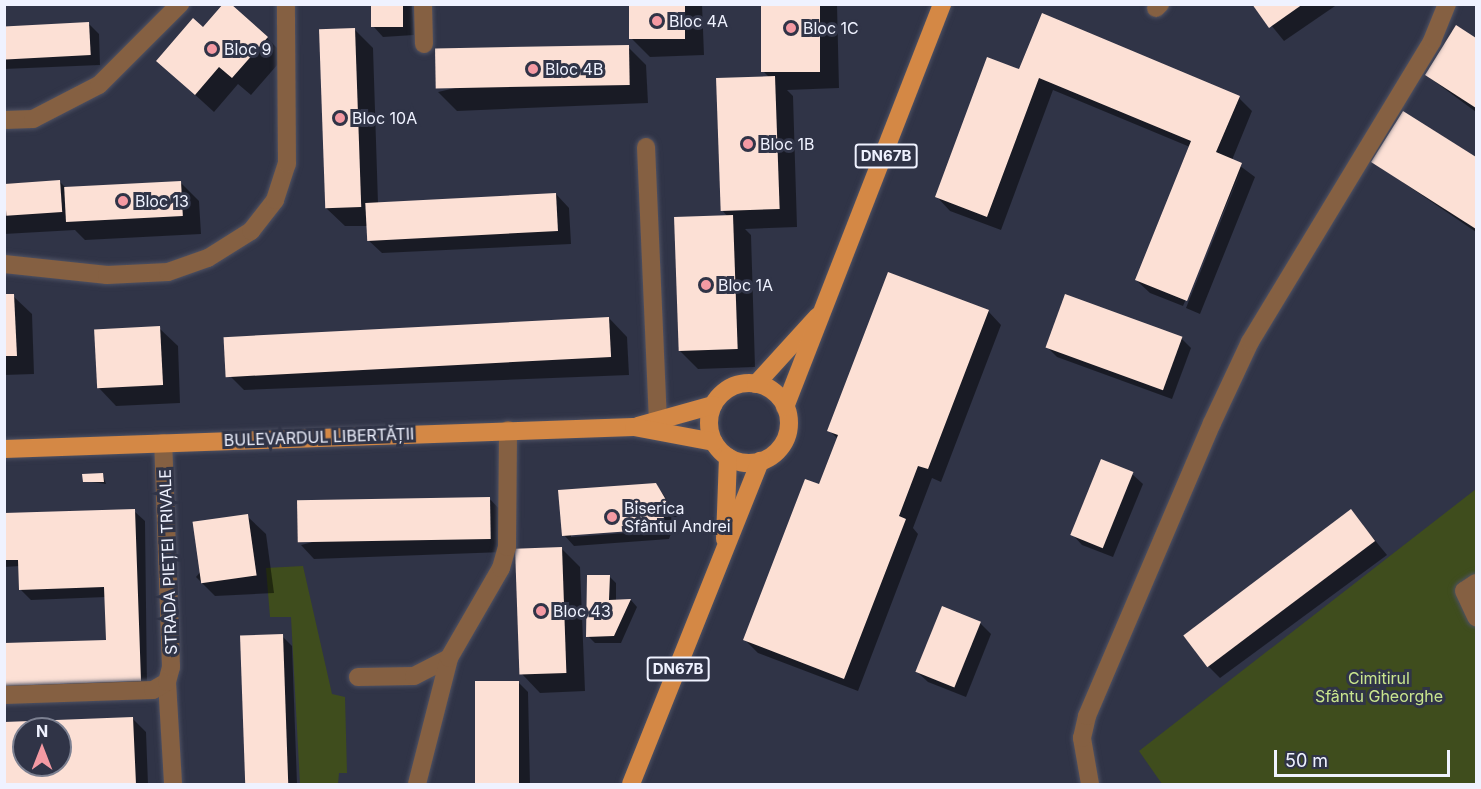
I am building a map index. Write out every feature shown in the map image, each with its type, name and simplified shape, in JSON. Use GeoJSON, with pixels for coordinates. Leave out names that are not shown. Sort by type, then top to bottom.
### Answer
{"type":"FeatureCollection","features":[{"type":"Feature","properties":{"kind":"main road","name":"DN67B"},"geometry":{"type":"LineString","coordinates":[[826,307],[942,4]]}},
{"type":"Feature","properties":{"kind":"main road"},"geometry":{"type":"LineString","coordinates":[[760,461],[728,457],[714,442],[713,405],[731,387],[756,384],[826,307]]}},
{"type":"Feature","properties":{"kind":"main road"},"geometry":{"type":"LineString","coordinates":[[785,407],[826,307]]}},
{"type":"Feature","properties":{"kind":"main road"},"geometry":{"type":"LineString","coordinates":[[725,553],[760,461],[782,446],[789,420],[785,407],[756,384]]}},
{"type":"Feature","properties":{"kind":"main road","name":"BULEVARDUL LIBERTĂȚII"},"geometry":{"type":"LineString","coordinates":[[634,427],[713,405]]}},
{"type":"Feature","properties":{"kind":"main road","name":"BULEVARDUL LIBERTĂȚII"},"geometry":{"type":"LineString","coordinates":[[4,449],[634,427],[714,442]]}},
{"type":"Feature","properties":{"kind":"main road"},"geometry":{"type":"LineString","coordinates":[[725,553],[728,457]]}},
{"type":"Feature","properties":{"kind":"main road","name":"DN67B"},"geometry":{"type":"LineString","coordinates":[[631,784],[725,553]]}},
{"type":"Feature","properties":{"kind":"street"},"geometry":{"type":"LineString","coordinates":[[4,120],[33,119],[99,85],[180,4]]}},
{"type":"Feature","properties":{"kind":"street"},"geometry":{"type":"LineString","coordinates":[[4,264],[108,275],[168,272],[208,258],[251,231],[275,200],[286,164],[286,4]]}},
{"type":"Feature","properties":{"kind":"street"},"geometry":{"type":"LineString","coordinates":[[423,4],[424,44]]}},
{"type":"Feature","properties":{"kind":"street"},"geometry":{"type":"LineString","coordinates":[[1090,784],[1082,738],[1087,716],[1212,423],[1250,342],[1432,41],[1447,4]]}},
{"type":"Feature","properties":{"kind":"street"},"geometry":{"type":"LineString","coordinates":[[646,147],[658,420]]}},
{"type":"Feature","properties":{"kind":"street"},"geometry":{"type":"LineString","coordinates":[[417,784],[449,658],[501,568],[507,547],[508,430]]}},
{"type":"Feature","properties":{"kind":"street","name":"STRADA PIEȚEI TRIVALE"},"geometry":{"type":"LineString","coordinates":[[163,442],[171,666],[167,682],[173,784]]}},
{"type":"Feature","properties":{"kind":"street"},"geometry":{"type":"LineString","coordinates":[[1476,583],[1464,591],[1476,617]]}},
{"type":"Feature","properties":{"kind":"street"},"geometry":{"type":"LineString","coordinates":[[358,677],[414,676],[449,658]]}},
{"type":"Feature","properties":{"kind":"street"},"geometry":{"type":"LineString","coordinates":[[4,695],[153,690],[167,682]]}},
{"type":"Feature","properties":{"kind":"green space","name":"Cimitirul Sfântu Gheorghe"},"geometry":{"type":"Polygon","coordinates":[[[1476,489],[1476,784],[1162,784],[1139,751],[1476,489]]]}},
{"type":"Feature","properties":{"kind":"green space"},"geometry":{"type":"Polygon","coordinates":[[[303,566],[332,694],[345,697],[347,773],[339,773],[338,784],[300,784],[291,617],[270,617],[266,568],[303,566]]]}},
{"type":"Feature","properties":{"kind":"building","name":"Bloc 9"},"geometry":{"type":"Polygon","coordinates":[[[223,4],[231,4],[268,37],[232,78],[219,67],[195,95],[156,61],[193,18],[203,27],[223,4]]]}},
{"type":"Feature","properties":{"kind":"building"},"geometry":{"type":"Polygon","coordinates":[[[371,4],[403,4],[403,27],[371,27],[371,4]]]}},
{"type":"Feature","properties":{"kind":"building","name":"Bloc 4A"},"geometry":{"type":"Polygon","coordinates":[[[629,4],[685,4],[685,39],[629,39],[629,4]]]}},
{"type":"Feature","properties":{"kind":"building","name":"Bloc 1C"},"geometry":{"type":"Polygon","coordinates":[[[761,4],[820,4],[820,72],[761,72],[761,4]]]}},
{"type":"Feature","properties":{"kind":"building"},"geometry":{"type":"Polygon","coordinates":[[[1252,4],[1303,4],[1269,28],[1252,4]]]}},
{"type":"Feature","properties":{"kind":"building"},"geometry":{"type":"Polygon","coordinates":[[[1042,13],[1240,96],[1216,152],[1242,163],[1187,301],[1135,280],[1191,141],[1039,78],[987,217],[935,197],[987,57],[1019,69],[1042,13]]]}},
{"type":"Feature","properties":{"kind":"building"},"geometry":{"type":"Polygon","coordinates":[[[89,22],[91,55],[6,59],[4,26],[89,22]]]}},
{"type":"Feature","properties":{"kind":"building"},"geometry":{"type":"Polygon","coordinates":[[[1456,25],[1476,38],[1476,108],[1425,75],[1456,25]]]}},
{"type":"Feature","properties":{"kind":"building","name":"Bloc 10A"},"geometry":{"type":"Polygon","coordinates":[[[355,28],[361,207],[325,208],[319,29],[355,28]]]}},
{"type":"Feature","properties":{"kind":"building","name":"Bloc 4B"},"geometry":{"type":"Polygon","coordinates":[[[629,45],[630,85],[436,88],[435,48],[629,45]]]}},
{"type":"Feature","properties":{"kind":"building","name":"Bloc 1B"},"geometry":{"type":"Polygon","coordinates":[[[775,76],[780,209],[721,211],[716,78],[775,76]]]}},
{"type":"Feature","properties":{"kind":"building"},"geometry":{"type":"Polygon","coordinates":[[[1403,111],[1476,157],[1476,229],[1371,162],[1403,111]]]}},
{"type":"Feature","properties":{"kind":"building"},"geometry":{"type":"Polygon","coordinates":[[[60,180],[62,212],[6,216],[4,184],[60,180]]]}},
{"type":"Feature","properties":{"kind":"building","name":"Bloc 13"},"geometry":{"type":"Polygon","coordinates":[[[181,181],[183,216],[66,222],[64,187],[181,181]]]}},
{"type":"Feature","properties":{"kind":"building"},"geometry":{"type":"Polygon","coordinates":[[[556,193],[558,231],[367,241],[365,203],[556,193]]]}},
{"type":"Feature","properties":{"kind":"building","name":"Bloc 1A"},"geometry":{"type":"Polygon","coordinates":[[[733,215],[738,349],[679,351],[674,217],[733,215]]]}},
{"type":"Feature","properties":{"kind":"building"},"geometry":{"type":"Polygon","coordinates":[[[888,272],[989,310],[928,469],[918,466],[899,516],[906,519],[844,679],[743,640],[805,479],[819,484],[838,435],[827,431],[888,272]]]}},
{"type":"Feature","properties":{"kind":"building"},"geometry":{"type":"Polygon","coordinates":[[[4,294],[14,294],[17,356],[4,356],[4,294]]]}},
{"type":"Feature","properties":{"kind":"building"},"geometry":{"type":"Polygon","coordinates":[[[1065,294],[1182,337],[1163,390],[1046,348],[1065,294]]]}},
{"type":"Feature","properties":{"kind":"building"},"geometry":{"type":"Polygon","coordinates":[[[609,317],[611,357],[226,377],[224,337],[609,317]]]}},
{"type":"Feature","properties":{"kind":"building"},"geometry":{"type":"Polygon","coordinates":[[[160,326],[163,385],[97,388],[94,329],[160,326]]]}},
{"type":"Feature","properties":{"kind":"building"},"geometry":{"type":"Polygon","coordinates":[[[1101,459],[1133,472],[1103,548],[1070,535],[1101,459]]]}},
{"type":"Feature","properties":{"kind":"building"},"geometry":{"type":"Polygon","coordinates":[[[103,473],[104,482],[83,482],[82,474],[103,473]]]}},
{"type":"Feature","properties":{"kind":"building","name":"Biserica Sfântul Andrei"},"geometry":{"type":"Polygon","coordinates":[[[656,483],[669,505],[659,529],[562,536],[558,490],[656,483]]]}},
{"type":"Feature","properties":{"kind":"building"},"geometry":{"type":"Polygon","coordinates":[[[490,497],[491,539],[298,542],[297,500],[490,497]]]}},
{"type":"Feature","properties":{"kind":"building"},"geometry":{"type":"Polygon","coordinates":[[[135,509],[141,681],[4,686],[4,643],[106,640],[104,587],[19,590],[18,560],[4,560],[4,513],[135,509]]]}},
{"type":"Feature","properties":{"kind":"building"},"geometry":{"type":"Polygon","coordinates":[[[1351,509],[1375,541],[1207,667],[1183,635],[1351,509]]]}},
{"type":"Feature","properties":{"kind":"building"},"geometry":{"type":"Polygon","coordinates":[[[248,514],[257,575],[201,583],[193,522],[248,514]]]}},
{"type":"Feature","properties":{"kind":"building","name":"Bloc 43"},"geometry":{"type":"Polygon","coordinates":[[[562,547],[566,673],[519,675],[515,549],[562,547]]]}},
{"type":"Feature","properties":{"kind":"building"},"geometry":{"type":"Polygon","coordinates":[[[587,575],[610,575],[609,600],[631,599],[614,636],[586,637],[587,575]]]}},
{"type":"Feature","properties":{"kind":"building"},"geometry":{"type":"Polygon","coordinates":[[[942,606],[981,622],[954,688],[915,672],[942,606]]]}},
{"type":"Feature","properties":{"kind":"building"},"geometry":{"type":"Polygon","coordinates":[[[283,634],[288,784],[245,784],[240,636],[283,634]]]}},
{"type":"Feature","properties":{"kind":"building"},"geometry":{"type":"Polygon","coordinates":[[[475,681],[519,681],[519,784],[475,784],[475,681]]]}},
{"type":"Feature","properties":{"kind":"building"},"geometry":{"type":"Polygon","coordinates":[[[133,717],[136,784],[4,784],[4,722],[12,722],[12,777],[72,777],[72,719],[133,717]]]}},
{"type":"Feature","properties":{"kind":"place","name":"Bloc 4A"},"geometry":{"type":"Point","coordinates":[657,21]}},
{"type":"Feature","properties":{"kind":"place","name":"Bloc 1C"},"geometry":{"type":"Point","coordinates":[791,28]}},
{"type":"Feature","properties":{"kind":"place","name":"Bloc 9"},"geometry":{"type":"Point","coordinates":[212,49]}},
{"type":"Feature","properties":{"kind":"place","name":"Bloc 4B"},"geometry":{"type":"Point","coordinates":[533,69]}},
{"type":"Feature","properties":{"kind":"place","name":"Bloc 10A"},"geometry":{"type":"Point","coordinates":[340,118]}},
{"type":"Feature","properties":{"kind":"place","name":"Bloc 1B"},"geometry":{"type":"Point","coordinates":[748,144]}},
{"type":"Feature","properties":{"kind":"place","name":"Bloc 13"},"geometry":{"type":"Point","coordinates":[123,201]}},
{"type":"Feature","properties":{"kind":"place","name":"Bloc 1A"},"geometry":{"type":"Point","coordinates":[706,285]}},
{"type":"Feature","properties":{"kind":"place","name":"Biserica Sfântul Andrei"},"geometry":{"type":"Point","coordinates":[612,517]}},
{"type":"Feature","properties":{"kind":"place","name":"Bloc 43"},"geometry":{"type":"Point","coordinates":[541,611]}}]}
